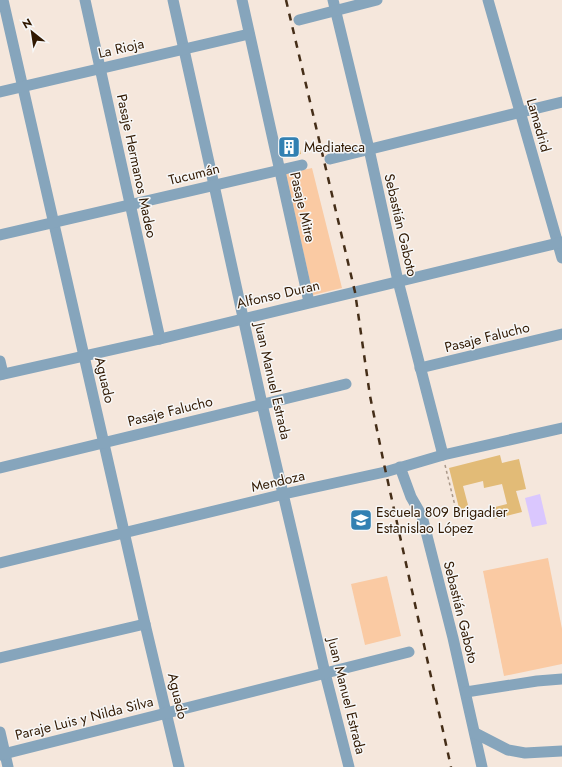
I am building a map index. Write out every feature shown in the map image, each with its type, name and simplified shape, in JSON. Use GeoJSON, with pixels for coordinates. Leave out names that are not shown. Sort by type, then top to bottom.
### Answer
{"type":"FeatureCollection","features":[{"type":"Feature","properties":{"kind":"street","name":"Aguado"},"geometry":{"type":"LineString","coordinates":[[3,0],[179,767]]}},
{"type":"Feature","properties":{"kind":"street","name":"Pasaje Hermanos Madeo"},"geometry":{"type":"LineString","coordinates":[[85,0],[160,339]]}},
{"type":"Feature","properties":{"kind":"street","name":"Juan Manuel Estrada"},"geometry":{"type":"LineString","coordinates":[[173,0],[262,404],[325,673],[349,767]]}},
{"type":"Feature","properties":{"kind":"street","name":"Pasaje Mitre"},"geometry":{"type":"LineString","coordinates":[[242,0],[309,302]]}},
{"type":"Feature","properties":{"kind":"street"},"geometry":{"type":"LineString","coordinates":[[299,20],[335,5],[377,0]]}},
{"type":"Feature","properties":{"kind":"street","name":"Lamadrid"},"geometry":{"type":"LineString","coordinates":[[488,0],[520,112],[560,242],[562,258]]}},
{"type":"Feature","properties":{"kind":"street","name":"Sebastián Gaboto"},"geometry":{"type":"LineString","coordinates":[[335,5],[369,149],[398,282],[443,455]]}},
{"type":"Feature","properties":{"kind":"street","name":"La Rioja"},"geometry":{"type":"LineString","coordinates":[[0,92],[249,34]]}},
{"type":"Feature","properties":{"kind":"street"},"geometry":{"type":"LineString","coordinates":[[330,159],[562,102]]}},
{"type":"Feature","properties":{"kind":"street","name":"Tucumán"},"geometry":{"type":"LineString","coordinates":[[0,236],[302,165]]}},
{"type":"Feature","properties":{"kind":"street","name":"Alfonso Duran"},"geometry":{"type":"LineString","coordinates":[[2,375],[160,339],[560,242]]}},
{"type":"Feature","properties":{"kind":"street","name":"Pasaje Falucho"},"geometry":{"type":"LineString","coordinates":[[420,368],[562,334]]}},
{"type":"Feature","properties":{"kind":"street"},"geometry":{"type":"LineString","coordinates":[[0,361],[2,375]]}},
{"type":"Feature","properties":{"kind":"street","name":"Pasaje Falucho"},"geometry":{"type":"LineString","coordinates":[[0,468],[346,384]]}},
{"type":"Feature","properties":{"kind":"street","name":"Mendoza"},"geometry":{"type":"LineString","coordinates":[[0,563],[284,494],[400,468],[443,455],[562,428]]}},
{"type":"Feature","properties":{"kind":"street","name":"Sebastián Gaboto"},"geometry":{"type":"LineString","coordinates":[[400,468],[411,496],[422,516],[466,692],[482,767]]}},
{"type":"Feature","properties":{"kind":"street"},"geometry":{"type":"LineString","coordinates":[[0,658],[145,624]]}},
{"type":"Feature","properties":{"kind":"street","name":"Paraje Luis y Nilda Silva"},"geometry":{"type":"LineString","coordinates":[[2,754],[409,652]]}},
{"type":"Feature","properties":{"kind":"street"},"geometry":{"type":"LineString","coordinates":[[466,692],[537,681],[562,679]]}},
{"type":"Feature","properties":{"kind":"street"},"geometry":{"type":"LineString","coordinates":[[0,732],[2,754],[8,767]]}},
{"type":"Feature","properties":{"kind":"street"},"geometry":{"type":"LineString","coordinates":[[475,733],[508,750],[525,753],[562,751]]}},
{"type":"Feature","properties":{"kind":"path"},"geometry":{"type":"LineString","coordinates":[[443,455],[458,518]]}},
{"type":"Feature","properties":{"kind":"shaded area"},"geometry":{"type":"Polygon","coordinates":[[[312,168],[342,288],[313,295],[286,174],[312,168]]]}},
{"type":"Feature","properties":{"kind":"shaded area"},"geometry":{"type":"Polygon","coordinates":[[[540,494],[547,524],[532,527],[525,498],[540,494]]]}},
{"type":"Feature","properties":{"kind":"shaded area"},"geometry":{"type":"Polygon","coordinates":[[[548,558],[562,629],[562,664],[504,676],[483,571],[548,558]]]}},
{"type":"Feature","properties":{"kind":"shaded area"},"geometry":{"type":"Polygon","coordinates":[[[387,576],[401,636],[365,645],[351,584],[387,576]]]}},
{"type":"Feature","properties":{"kind":"building","name":"Mediateca"},"geometry":{"type":"Polygon","coordinates":[[[297,137],[301,154],[284,158],[280,140],[297,137]]]}},
{"type":"Feature","properties":{"kind":"building"},"geometry":{"type":"Polygon","coordinates":[[[500,455],[502,463],[519,459],[526,489],[516,491],[522,512],[494,519],[491,508],[507,504],[502,484],[484,488],[483,481],[463,486],[468,505],[460,512],[449,468],[500,455]]]}},
{"type":"Feature","properties":{"kind":"railway"},"geometry":{"type":"LineString","coordinates":[[286,0],[355,292],[370,396],[451,767]]}},
{"type":"Feature","properties":{"kind":"place","name":"Mediateca"},"geometry":{"type":"Point","coordinates":[289,147]}},
{"type":"Feature","properties":{"kind":"place","name":"Escuela 809 Brigadier Estanislao López"},"geometry":{"type":"Point","coordinates":[361,520]}}]}
